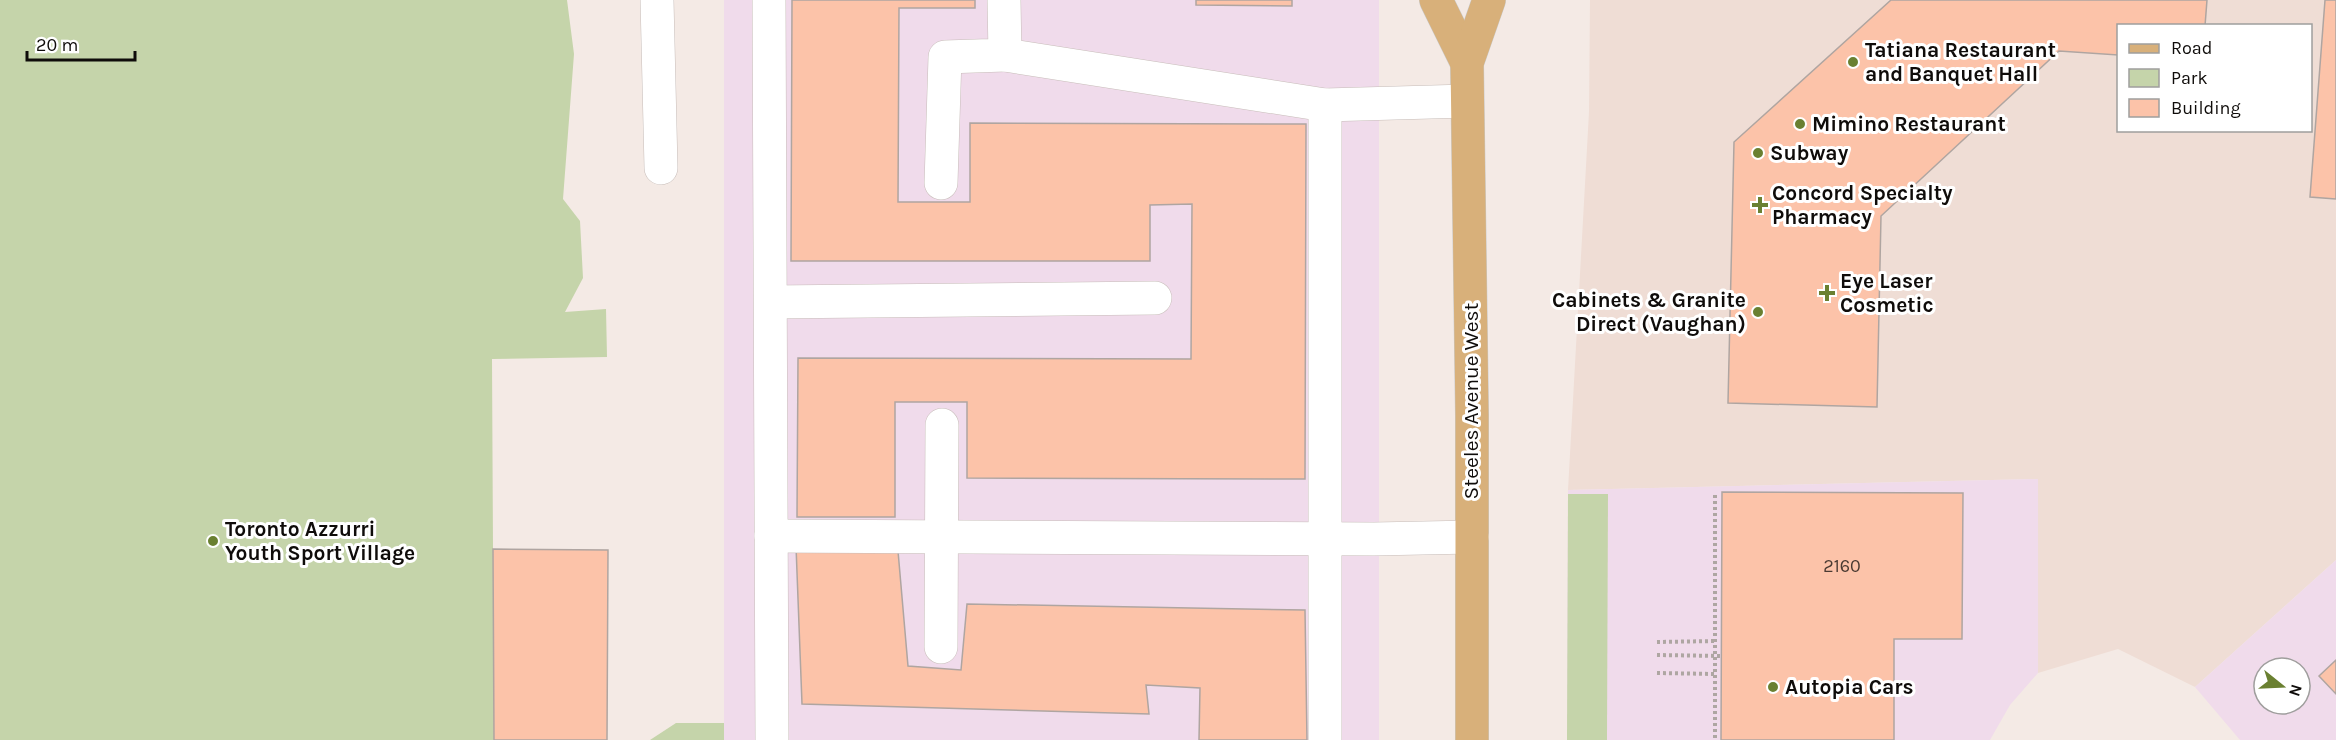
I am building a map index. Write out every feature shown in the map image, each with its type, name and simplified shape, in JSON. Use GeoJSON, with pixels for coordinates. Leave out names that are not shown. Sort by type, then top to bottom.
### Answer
{"type":"FeatureCollection","features":[{"type":"Feature","properties":{"kind":"main road","name":"Steeles Avenue West"},"geometry":{"type":"LineString","coordinates":[[1436,0],[1467,63]]}},
{"type":"Feature","properties":{"kind":"main road","name":"Steeles Avenue West"},"geometry":{"type":"LineString","coordinates":[[1472,740],[1467,63],[1489,0]]}},
{"type":"Feature","properties":{"kind":"lane"},"geometry":{"type":"LineString","coordinates":[[657,0],[661,168]]}},
{"type":"Feature","properties":{"kind":"lane"},"geometry":{"type":"LineString","coordinates":[[769,0],[772,740]]}},
{"type":"Feature","properties":{"kind":"lane"},"geometry":{"type":"LineString","coordinates":[[1004,0],[1005,55]]}},
{"type":"Feature","properties":{"kind":"lane"},"geometry":{"type":"LineString","coordinates":[[941,183],[945,57],[1005,55],[1325,105],[1467,101]]}},
{"type":"Feature","properties":{"kind":"lane"},"geometry":{"type":"LineString","coordinates":[[1325,105],[1325,740]]}},
{"type":"Feature","properties":{"kind":"lane"},"geometry":{"type":"LineString","coordinates":[[771,302],[1155,298]]}},
{"type":"Feature","properties":{"kind":"lane"},"geometry":{"type":"LineString","coordinates":[[941,647],[942,425]]}},
{"type":"Feature","properties":{"kind":"lane"},"geometry":{"type":"LineString","coordinates":[[771,536],[1472,537]]}},
{"type":"Feature","properties":{"kind":"path"},"geometry":{"type":"LineString","coordinates":[[1715,495],[1715,740]]}},
{"type":"Feature","properties":{"kind":"path"},"geometry":{"type":"LineString","coordinates":[[1657,642],[1716,642]]}},
{"type":"Feature","properties":{"kind":"path"},"geometry":{"type":"LineString","coordinates":[[1657,655],[1722,656]]}},
{"type":"Feature","properties":{"kind":"path"},"geometry":{"type":"LineString","coordinates":[[1657,673],[1715,674]]}},
{"type":"Feature","properties":{"kind":"shaded area"},"geometry":{"type":"Polygon","coordinates":[[[724,0],[1379,0],[1379,740],[724,740],[724,0]]]}},
{"type":"Feature","properties":{"kind":"shaded area"},"geometry":{"type":"Polygon","coordinates":[[[1590,0],[2336,0],[2336,560],[2195,687],[2118,649],[2038,673],[2038,479],[1568,490],[1589,112],[1590,0]]]}},
{"type":"Feature","properties":{"kind":"shaded area"},"geometry":{"type":"Polygon","coordinates":[[[2038,479],[2038,673],[2010,705],[1990,740],[1567,740],[1568,490],[2038,479]]]}},
{"type":"Feature","properties":{"kind":"shaded area"},"geometry":{"type":"Polygon","coordinates":[[[2336,560],[2336,740],[2240,740],[2195,687],[2336,560]]]}},
{"type":"Feature","properties":{"kind":"green space"},"geometry":{"type":"Polygon","coordinates":[[[0,0],[567,0],[574,54],[563,199],[580,221],[583,278],[565,312],[606,309],[607,357],[492,359],[494,740],[0,740],[0,0]]]}},
{"type":"Feature","properties":{"kind":"green space"},"geometry":{"type":"Polygon","coordinates":[[[1568,494],[1608,494],[1607,740],[1567,740],[1568,494]]]}},
{"type":"Feature","properties":{"kind":"green space"},"geometry":{"type":"Polygon","coordinates":[[[676,723],[724,723],[724,740],[650,740],[676,723]]]}},
{"type":"Feature","properties":{"kind":"building"},"geometry":{"type":"Polygon","coordinates":[[[792,0],[975,0],[975,8],[899,8],[898,202],[970,202],[970,123],[1306,124],[1305,479],[967,478],[967,402],[895,402],[895,517],[797,517],[798,358],[1191,359],[1192,204],[1150,205],[1150,261],[791,261],[792,0]]]}},
{"type":"Feature","properties":{"kind":"building"},"geometry":{"type":"Polygon","coordinates":[[[1196,0],[1292,0],[1292,6],[1196,5],[1196,0]]]}},
{"type":"Feature","properties":{"kind":"building"},"geometry":{"type":"Polygon","coordinates":[[[1891,0],[2207,0],[2205,24],[2117,24],[2117,55],[2059,51],[1881,216],[1877,407],[1728,403],[1734,142],[1891,0]]]}},
{"type":"Feature","properties":{"kind":"building"},"geometry":{"type":"Polygon","coordinates":[[[2325,0],[2336,0],[2336,199],[2310,197],[2325,0]]]}},
{"type":"Feature","properties":{"kind":"building"},"geometry":{"type":"Polygon","coordinates":[[[1722,492],[1963,493],[1962,639],[1894,639],[1894,740],[1721,740],[1722,492]]]}},
{"type":"Feature","properties":{"kind":"building"},"geometry":{"type":"Polygon","coordinates":[[[796,546],[898,551],[908,666],[961,670],[967,604],[1305,610],[1307,740],[1199,740],[1200,688],[1146,685],[1149,714],[802,704],[796,546]]]}},
{"type":"Feature","properties":{"kind":"building"},"geometry":{"type":"Polygon","coordinates":[[[493,549],[608,550],[607,740],[494,740],[493,549]]]}},
{"type":"Feature","properties":{"kind":"building"},"geometry":{"type":"Polygon","coordinates":[[[2336,660],[2336,694],[2319,676],[2336,660]]]}},
{"type":"Feature","properties":{"kind":"place","name":"Tatiana Restaurant and Banquet Hall"},"geometry":{"type":"Point","coordinates":[1853,62]}},
{"type":"Feature","properties":{"kind":"place","name":"Mimino Restaurant"},"geometry":{"type":"Point","coordinates":[1800,124]}},
{"type":"Feature","properties":{"kind":"place","name":"Subway"},"geometry":{"type":"Point","coordinates":[1758,153]}},
{"type":"Feature","properties":{"kind":"place","name":"Concord Specialty Pharmacy"},"geometry":{"type":"Point","coordinates":[1760,205]}},
{"type":"Feature","properties":{"kind":"place","name":"Eye Laser Cosmetic"},"geometry":{"type":"Point","coordinates":[1827,293]}},
{"type":"Feature","properties":{"kind":"place","name":"Cabinets & Granite Direct (Vaughan)"},"geometry":{"type":"Point","coordinates":[1758,312]}},
{"type":"Feature","properties":{"kind":"place","name":"Toronto Azzurri Youth Sport Village"},"geometry":{"type":"Point","coordinates":[213,541]}},
{"type":"Feature","properties":{"kind":"place","name":"Autopia Cars"},"geometry":{"type":"Point","coordinates":[1773,687]}}]}
